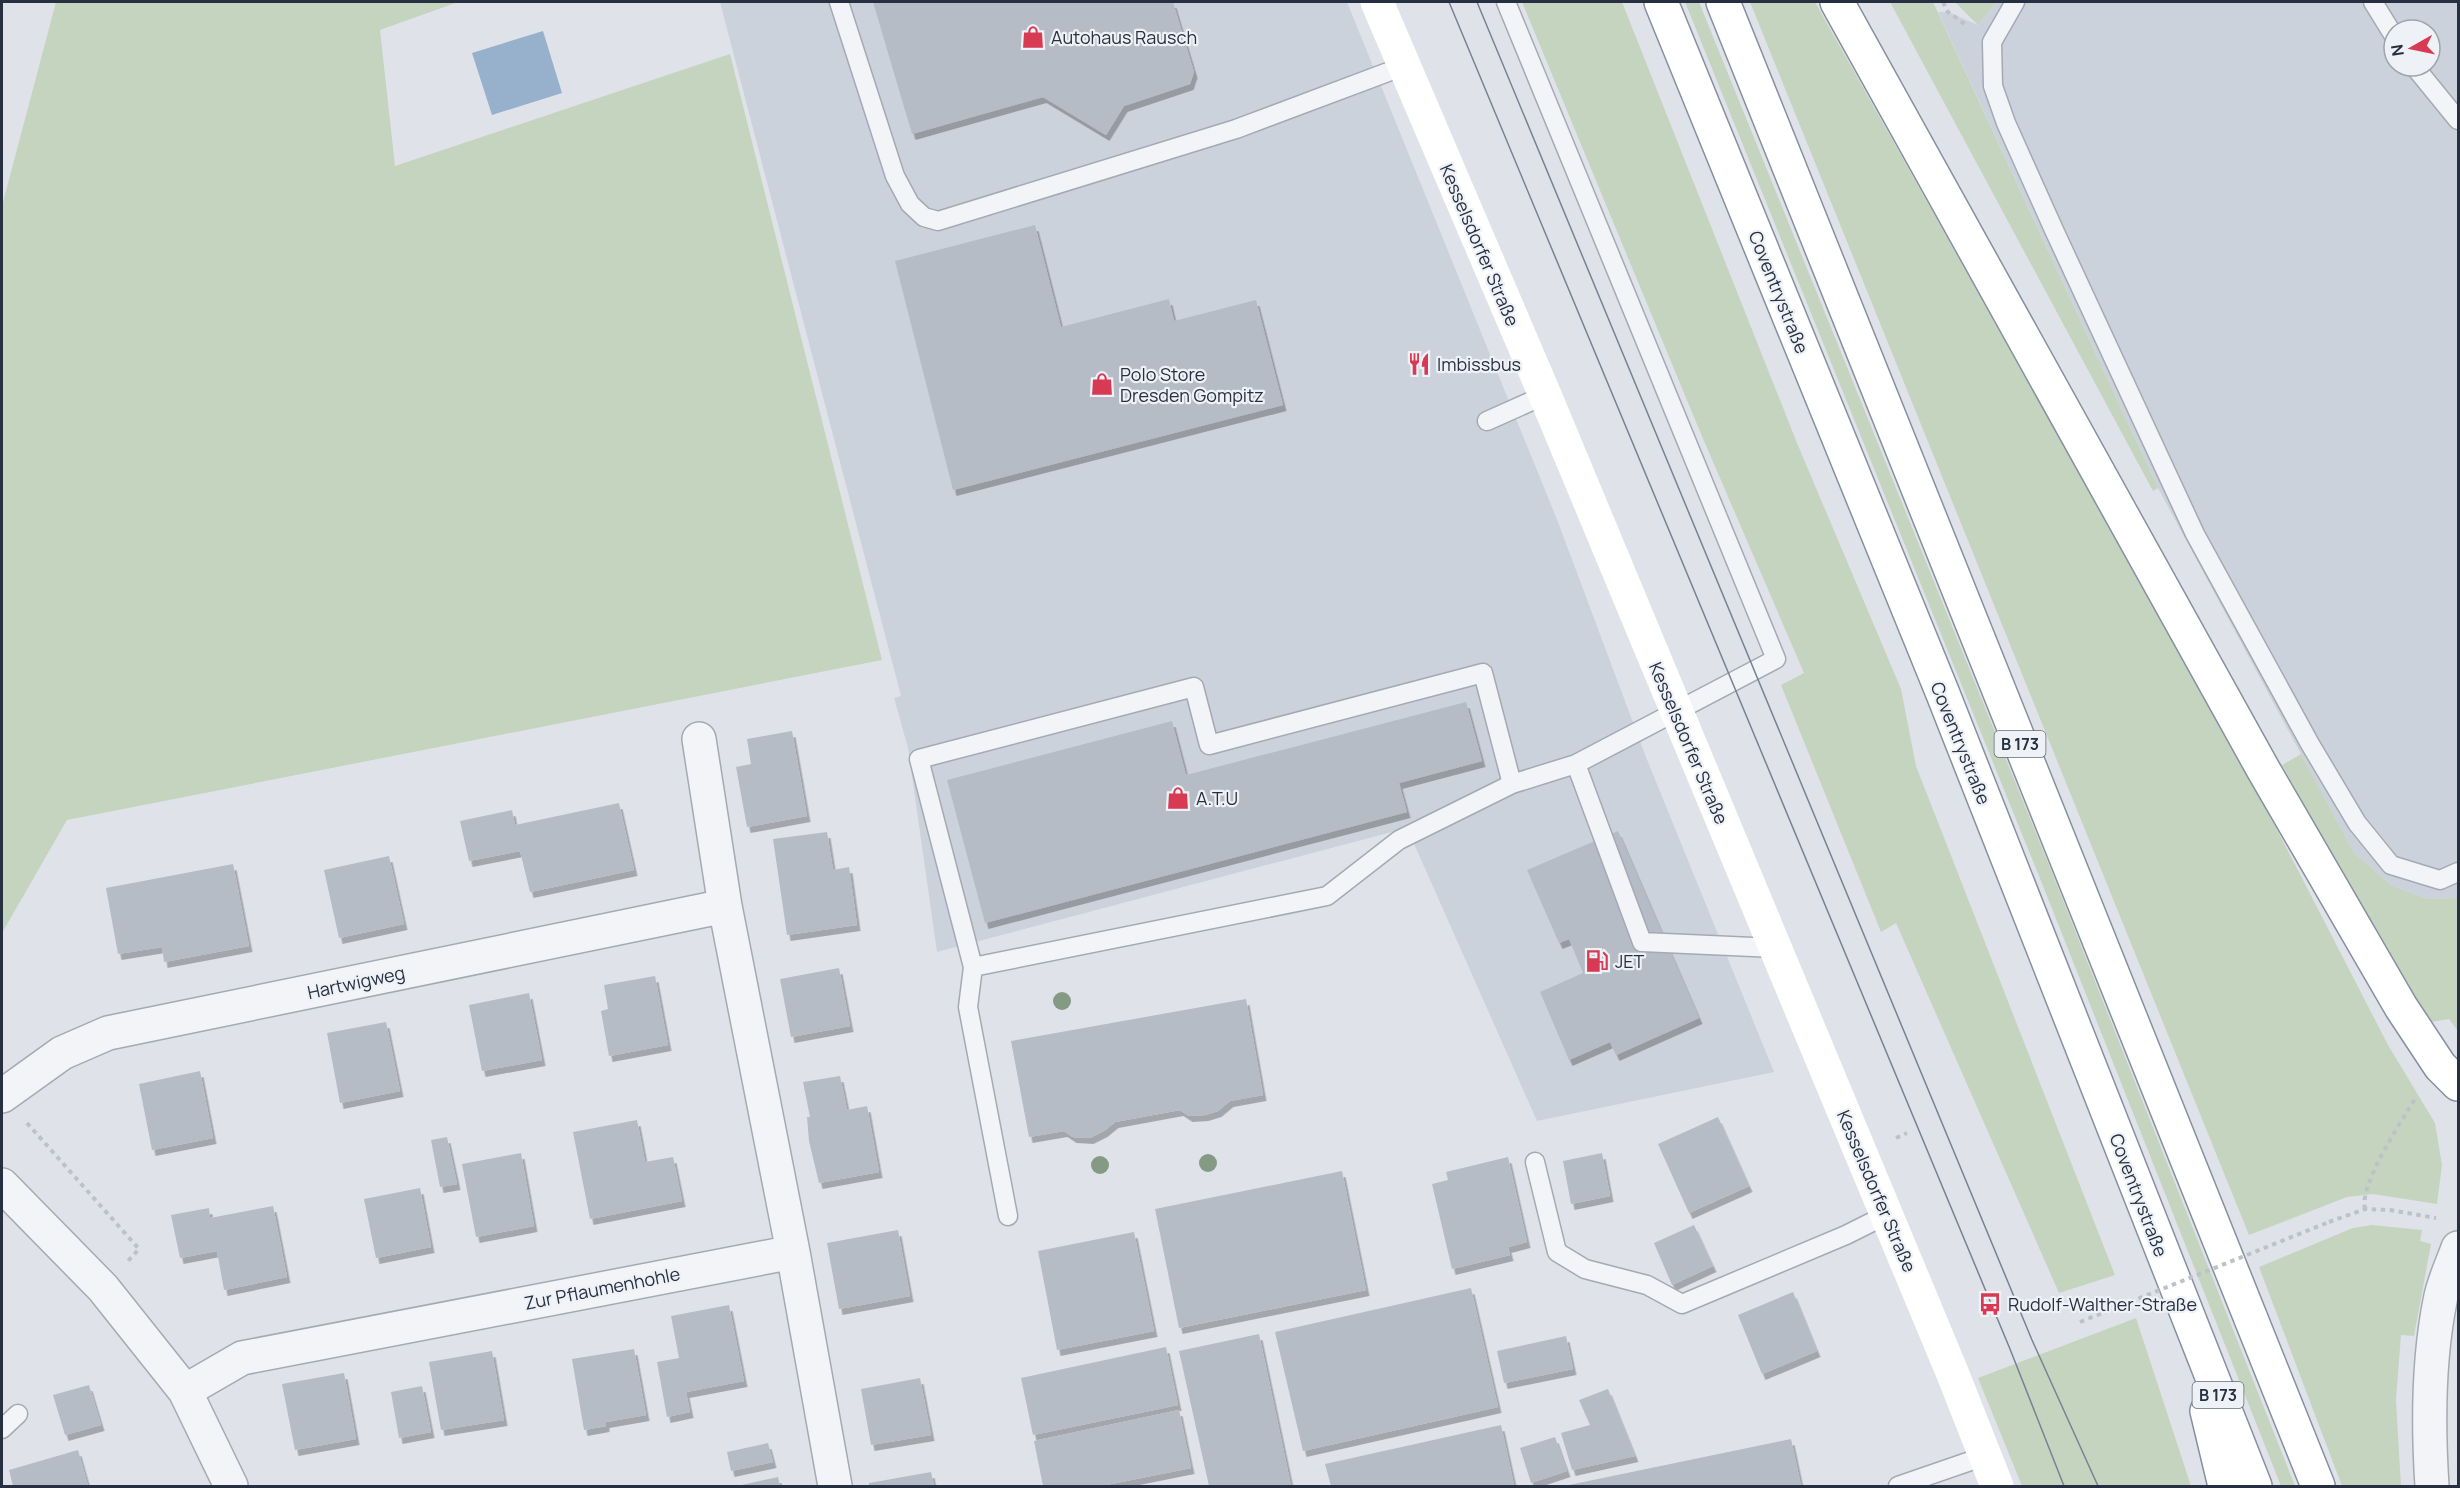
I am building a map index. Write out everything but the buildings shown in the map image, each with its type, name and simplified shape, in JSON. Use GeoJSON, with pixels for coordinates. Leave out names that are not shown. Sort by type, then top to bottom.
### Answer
{"type":"FeatureCollection","features":[{"type":"Feature","properties":{"kind":"main road","name":"Kesselsdorfer Straße"},"geometry":{"type":"LineString","coordinates":[[1377,2],[1545,395],[1997,1486]]}},
{"type":"Feature","properties":{"kind":"main road","name":"Coventrystraße"},"geometry":{"type":"LineString","coordinates":[[1661,2],[1943,694],[2255,1486]]}},
{"type":"Feature","properties":{"kind":"main road","name":"B 173"},"geometry":{"type":"LineString","coordinates":[[1723,2],[2318,1486]]}},
{"type":"Feature","properties":{"kind":"main road"},"geometry":{"type":"LineString","coordinates":[[1837,2],[2269,779],[2401,1007],[2449,1075]]}},
{"type":"Feature","properties":{"kind":"main road"},"geometry":{"type":"LineString","coordinates":[[2182,1304],[2225,1486]]}},
{"type":"Feature","properties":{"kind":"street"},"geometry":{"type":"LineString","coordinates":[[699,739],[725,906],[793,1252],[835,1486]]}},
{"type":"Feature","properties":{"kind":"street","name":"Hartwigweg"},"geometry":{"type":"LineString","coordinates":[[2,1096],[62,1053],[108,1033],[725,906]]}},
{"type":"Feature","properties":{"kind":"street"},"geometry":{"type":"LineString","coordinates":[[2,1185],[103,1288],[185,1391],[231,1486]]}},
{"type":"Feature","properties":{"kind":"street"},"geometry":{"type":"LineString","coordinates":[[2432,1486],[2429,1445],[2431,1375],[2440,1299],[2458,1248]]}},
{"type":"Feature","properties":{"kind":"street","name":"Zur Pflaumenhohle"},"geometry":{"type":"LineString","coordinates":[[185,1391],[242,1358],[793,1252]]}},
{"type":"Feature","properties":{"kind":"lane"},"geometry":{"type":"LineString","coordinates":[[839,2],[895,176],[910,204],[924,217],[938,221],[1236,129],[1404,66]]}},
{"type":"Feature","properties":{"kind":"lane"},"geometry":{"type":"LineString","coordinates":[[973,967],[1327,896],[1399,840],[1512,784],[1576,764],[1776,659],[1506,2]]}},
{"type":"Feature","properties":{"kind":"lane"},"geometry":{"type":"LineString","coordinates":[[2014,2],[1992,42],[1993,87],[2020,155],[2195,534],[2310,744],[2357,824],[2391,865],[2440,880],[2458,872]]}},
{"type":"Feature","properties":{"kind":"lane"},"geometry":{"type":"LineString","coordinates":[[2373,2],[2383,18]]}},
{"type":"Feature","properties":{"kind":"lane"},"geometry":{"type":"LineString","coordinates":[[2424,78],[2458,120]]}},
{"type":"Feature","properties":{"kind":"lane"},"geometry":{"type":"LineString","coordinates":[[1487,422],[1545,395]]}},
{"type":"Feature","properties":{"kind":"lane"},"geometry":{"type":"LineString","coordinates":[[1008,1216],[968,1007],[973,967],[918,759],[1194,687],[1209,745],[1483,674],[1512,784]]}},
{"type":"Feature","properties":{"kind":"lane"},"geometry":{"type":"LineString","coordinates":[[1576,764],[1642,942],[1775,948]]}},
{"type":"Feature","properties":{"kind":"lane"},"geometry":{"type":"LineString","coordinates":[[1535,1162],[1557,1252],[1585,1269],[1647,1285],[1682,1304],[1846,1235],[1886,1215]]}},
{"type":"Feature","properties":{"kind":"lane"},"geometry":{"type":"LineString","coordinates":[[2,1429],[18,1414]]}},
{"type":"Feature","properties":{"kind":"lane"},"geometry":{"type":"LineString","coordinates":[[1898,1486],[1985,1456]]}},
{"type":"Feature","properties":{"kind":"path"},"geometry":{"type":"LineString","coordinates":[[2365,1209],[2362,1198],[2384,1151],[2425,1082],[2449,1075]]}},
{"type":"Feature","properties":{"kind":"path"},"geometry":{"type":"LineString","coordinates":[[2,1096],[139,1249],[103,1288]]}},
{"type":"Feature","properties":{"kind":"path"},"geometry":{"type":"LineString","coordinates":[[2080,1322],[2365,1209],[2390,1210],[2440,1218]]}},
{"type":"Feature","properties":{"kind":"shaded area"},"geometry":{"type":"Polygon","coordinates":[[[720,2],[1347,2],[1558,522],[1646,757],[1774,1072],[1537,1121],[1407,828],[937,952],[908,748],[894,698],[901,696],[720,2]]]}},
{"type":"Feature","properties":{"kind":"shaded area"},"geometry":{"type":"Polygon","coordinates":[[[1996,2],[2458,2],[2458,898],[2427,899],[2391,885],[2354,853],[2158,488],[1938,12],[1948,12],[1978,25],[1996,2]]]}},
{"type":"Feature","properties":{"kind":"green space"},"geometry":{"type":"Polygon","coordinates":[[[56,2],[458,2],[380,30],[395,166],[730,54],[882,660],[67,820],[2,933],[2,206],[56,2]]]}},
{"type":"Feature","properties":{"kind":"green space"},"geometry":{"type":"Polygon","coordinates":[[[1522,2],[1622,2],[1797,443],[1901,689],[1916,766],[2115,1275],[2059,1293],[1896,923],[1881,932],[1781,685],[1804,673],[1701,434],[1522,2]]]}},
{"type":"Feature","properties":{"kind":"green space"},"geometry":{"type":"Polygon","coordinates":[[[1685,2],[1699,2],[2053,875],[2295,1486],[2281,1486],[2041,881],[1685,2]]]}},
{"type":"Feature","properties":{"kind":"green space"},"geometry":{"type":"Polygon","coordinates":[[[1750,2],[1815,2],[2252,781],[2388,1045],[2435,1123],[2442,1165],[2437,1204],[2373,1194],[2347,1197],[2249,1235],[1750,2]]]}},
{"type":"Feature","properties":{"kind":"green space"},"geometry":{"type":"Polygon","coordinates":[[[1890,2],[1933,2],[2158,488],[2153,491],[1890,2]]]}},
{"type":"Feature","properties":{"kind":"green space"},"geometry":{"type":"Polygon","coordinates":[[[1955,2],[1996,2],[1978,25],[1955,2]]]}},
{"type":"Feature","properties":{"kind":"green space"},"geometry":{"type":"Polygon","coordinates":[[[2301,754],[2354,853],[2391,885],[2427,899],[2458,898],[2458,1031],[2449,1019],[2431,1022],[2406,989],[2282,765],[2301,754]]]}},
{"type":"Feature","properties":{"kind":"green space"},"geometry":{"type":"Polygon","coordinates":[[[2372,1225],[2422,1230],[2420,1241],[2431,1244],[2414,1336],[2401,1335],[2396,1400],[2401,1486],[2342,1486],[2259,1267],[2353,1228],[2372,1225]]]}},
{"type":"Feature","properties":{"kind":"green space"},"geometry":{"type":"Polygon","coordinates":[[[2136,1318],[2191,1486],[2022,1486],[1978,1378],[2136,1318]]]}},
{"type":"Feature","properties":{"kind":"water"},"geometry":{"type":"Polygon","coordinates":[[[543,31],[562,93],[492,115],[472,53],[543,31]]]}},
{"type":"Feature","properties":{"kind":"tram line"},"geometry":{"type":"LineString","coordinates":[[1449,2],[2010,1349],[2064,1486]]}},
{"type":"Feature","properties":{"kind":"tram line"},"geometry":{"type":"LineString","coordinates":[[1477,2],[2032,1340],[2098,1486]]}},
{"type":"Feature","properties":{"kind":"place","name":"Autohaus Rausch"},"geometry":{"type":"Point","coordinates":[1033,37]}},
{"type":"Feature","properties":{"kind":"place","name":"Imbissbus"},"geometry":{"type":"Point","coordinates":[1419,364]}},
{"type":"Feature","properties":{"kind":"place","name":"Polo Store Dresden Gompitz"},"geometry":{"type":"Point","coordinates":[1102,384]}},
{"type":"Feature","properties":{"kind":"place","name":"A.T.U"},"geometry":{"type":"Point","coordinates":[1178,798]}},
{"type":"Feature","properties":{"kind":"place","name":"JET"},"geometry":{"type":"Point","coordinates":[1597,961]}},
{"type":"Feature","properties":{"kind":"place","name":"Rudolf-Walther-Straße"},"geometry":{"type":"Point","coordinates":[1990,1304]}}]}
